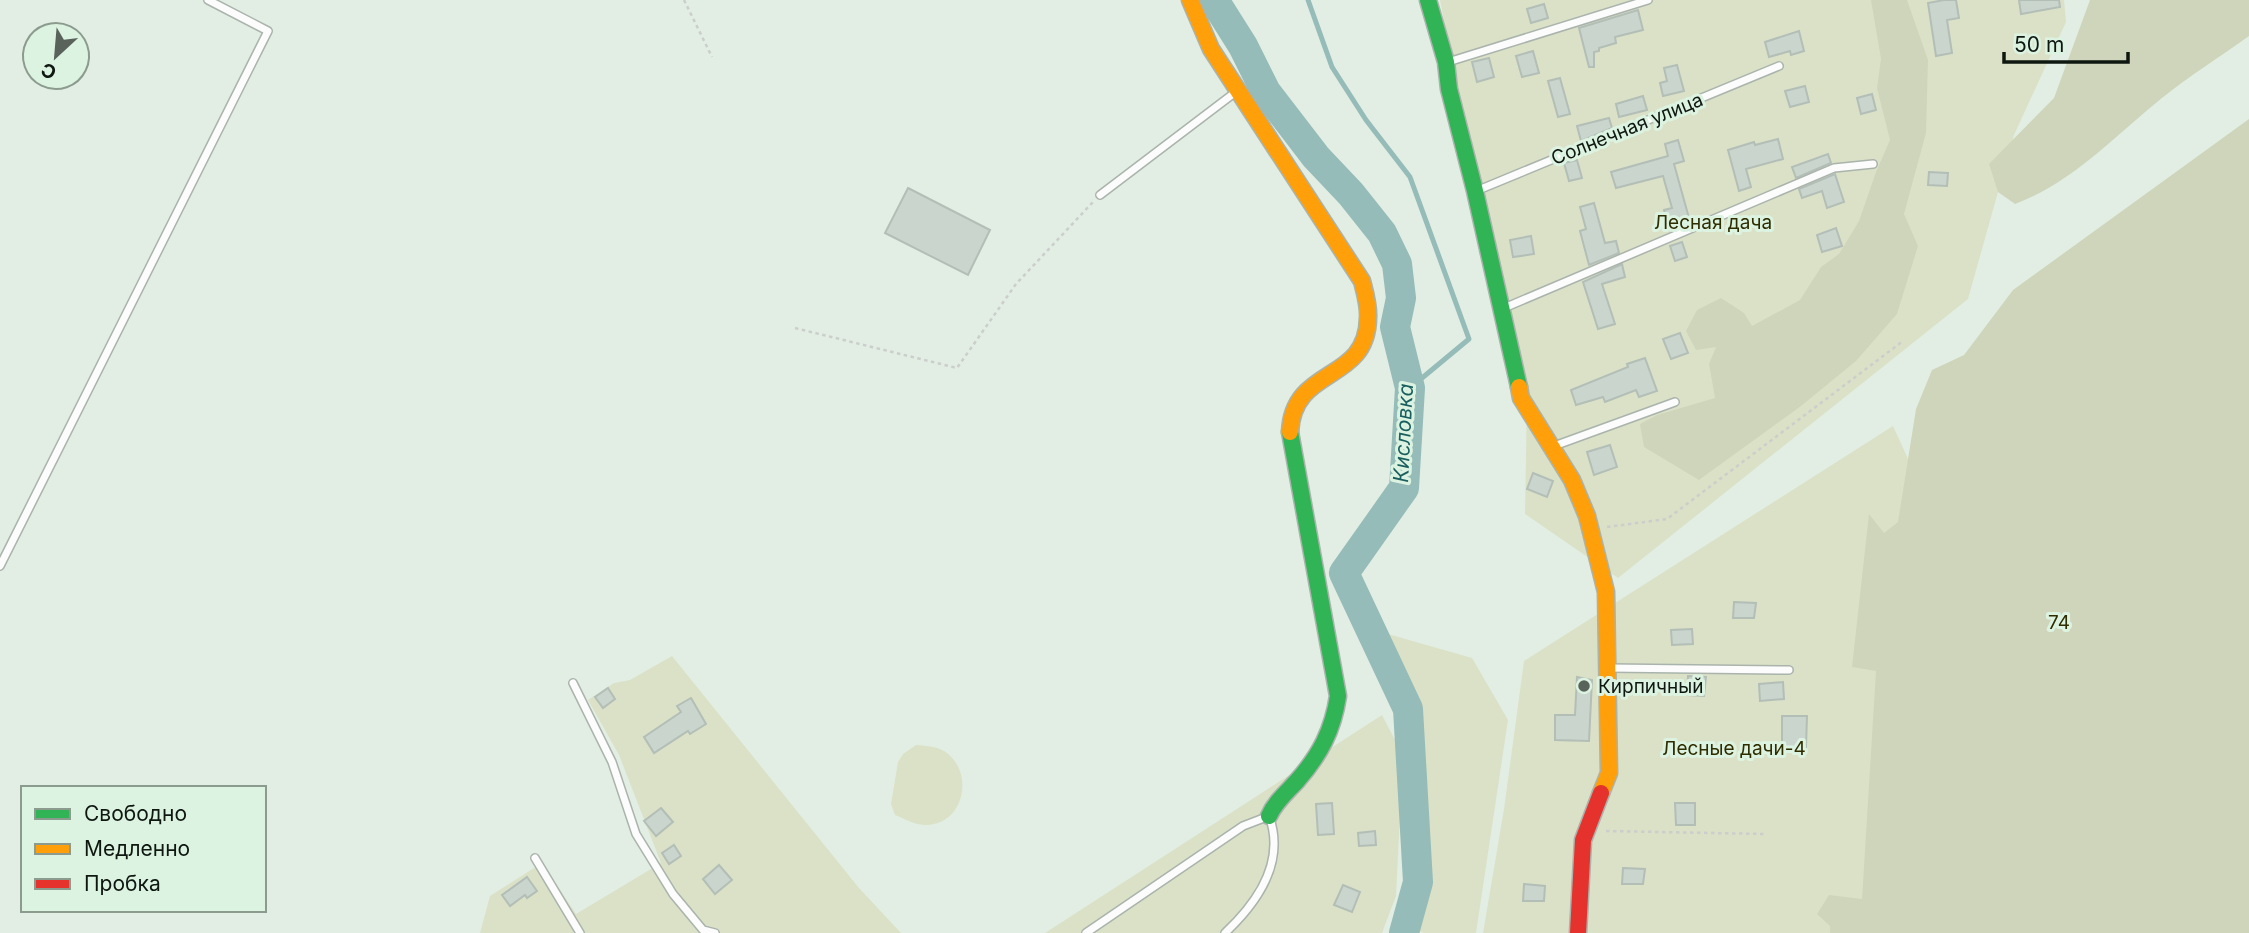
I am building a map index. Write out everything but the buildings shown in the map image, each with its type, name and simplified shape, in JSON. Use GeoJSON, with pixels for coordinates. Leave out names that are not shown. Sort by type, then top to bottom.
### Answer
{"type":"FeatureCollection","features":[{"type":"Feature","properties":{"kind":"street"},"geometry":{"type":"LineString","coordinates":[[1190,0],[1211,49],[1362,281],[1368,307],[1368,327],[1354,360],[1302,394],[1290,423],[1338,696],[1333,727],[1320,755],[1273,807],[1269,816]]}},
{"type":"Feature","properties":{"kind":"street"},"geometry":{"type":"LineString","coordinates":[[1428,0],[1446,62],[1449,89],[1475,191],[1521,398],[1572,480],[1590,530],[1606,592],[1609,773],[1583,840],[1578,933]]}},
{"type":"Feature","properties":{"kind":"lane"},"geometry":{"type":"LineString","coordinates":[[0,565],[268,30],[208,0]]}},
{"type":"Feature","properties":{"kind":"lane"},"geometry":{"type":"LineString","coordinates":[[1446,62],[1648,0]]}},
{"type":"Feature","properties":{"kind":"lane","name":"Солнечная улица"},"geometry":{"type":"LineString","coordinates":[[1475,191],[1779,66]]}},
{"type":"Feature","properties":{"kind":"lane"},"geometry":{"type":"LineString","coordinates":[[1100,195],[1237,90]]}},
{"type":"Feature","properties":{"kind":"lane"},"geometry":{"type":"LineString","coordinates":[[1501,310],[1833,167],[1873,164]]}},
{"type":"Feature","properties":{"kind":"lane"},"geometry":{"type":"LineString","coordinates":[[1552,447],[1675,402]]}},
{"type":"Feature","properties":{"kind":"lane"},"geometry":{"type":"LineString","coordinates":[[1607,668],[1789,670]]}},
{"type":"Feature","properties":{"kind":"lane"},"geometry":{"type":"LineString","coordinates":[[573,682],[612,762],[636,834],[673,894],[703,930],[715,933]]}},
{"type":"Feature","properties":{"kind":"lane"},"geometry":{"type":"LineString","coordinates":[[1086,933],[1243,826],[1269,816],[1273,842],[1266,882],[1257,899],[1225,933]]}},
{"type":"Feature","properties":{"kind":"lane"},"geometry":{"type":"LineString","coordinates":[[535,858],[580,933]]}},
{"type":"Feature","properties":{"kind":"path"},"geometry":{"type":"LineString","coordinates":[[684,0],[712,57]]}},
{"type":"Feature","properties":{"kind":"path"},"geometry":{"type":"LineString","coordinates":[[796,328],[957,368],[1016,284],[1100,195]]}},
{"type":"Feature","properties":{"kind":"path"},"geometry":{"type":"LineString","coordinates":[[1590,530],[1667,519],[1903,341]]}},
{"type":"Feature","properties":{"kind":"path"},"geometry":{"type":"LineString","coordinates":[[1587,831],[1764,834]]}},
{"type":"Feature","properties":{"kind":"green space","name":"Лесная дача"},"geometry":{"type":"Polygon","coordinates":[[[1440,0],[2064,0],[2066,22],[2014,135],[1968,299],[1618,578],[1525,514],[1527,397],[1463,120],[1440,0]]]}},
{"type":"Feature","properties":{"kind":"green space"},"geometry":{"type":"Polygon","coordinates":[[[1871,0],[1907,0],[1928,60],[1926,133],[1904,214],[1918,246],[1897,314],[1856,361],[1801,406],[1699,480],[1644,447],[1640,424],[1657,415],[1715,398],[1709,364],[1716,347],[1696,350],[1686,331],[1697,310],[1721,298],[1744,313],[1752,326],[1800,300],[1821,267],[1839,254],[1859,221],[1890,140],[1877,88],[1881,59],[1871,0]]]}},
{"type":"Feature","properties":{"kind":"green space"},"geometry":{"type":"Polygon","coordinates":[[[2090,0],[2249,0],[2249,36],[2172,90],[2074,171],[2036,195],[2015,204],[1998,192],[1989,164],[2054,98],[2090,0]]]}},
{"type":"Feature","properties":{"kind":"green space","name":"74"},"geometry":{"type":"Polygon","coordinates":[[[2249,119],[2249,933],[1830,933],[1830,926],[1817,914],[1829,895],[1862,899],[1876,671],[1852,667],[1869,514],[1884,533],[1898,522],[1916,409],[1932,370],[1964,355],[2013,290],[2249,119]]]}},
{"type":"Feature","properties":{"kind":"green space","name":"Лесные дачи-4"},"geometry":{"type":"Polygon","coordinates":[[[1893,426],[1935,518],[1912,933],[1483,933],[1504,809],[1524,661],[1893,426]]]}},
{"type":"Feature","properties":{"kind":"green space"},"geometry":{"type":"Polygon","coordinates":[[[1381,632],[1472,658],[1508,720],[1476,933],[1424,933],[1412,929],[1424,889],[1419,777],[1381,632]]]}},
{"type":"Feature","properties":{"kind":"green space"},"geometry":{"type":"Polygon","coordinates":[[[672,656],[859,888],[901,933],[480,933],[490,896],[542,863],[576,914],[661,863],[619,755],[588,700],[614,683],[630,680],[672,656]]]}},
{"type":"Feature","properties":{"kind":"green space"},"geometry":{"type":"Polygon","coordinates":[[[1382,715],[1403,755],[1396,896],[1382,933],[1045,933],[1382,715]]]}},
{"type":"Feature","properties":{"kind":"green space"},"geometry":{"type":"Polygon","coordinates":[[[916,745],[944,751],[956,762],[961,774],[961,797],[949,817],[939,823],[926,825],[910,822],[895,815],[891,804],[898,762],[903,754],[916,745]]]}},
{"type":"Feature","properties":{"kind":"waterway","name":"Кисловка"},"geometry":{"type":"LineString","coordinates":[[1214,0],[1243,46],[1266,92],[1316,157],[1351,194],[1382,233],[1397,264],[1401,298],[1395,327],[1410,388],[1404,488],[1344,573],[1408,709],[1418,882],[1404,933]]}},
{"type":"Feature","properties":{"kind":"waterway"},"geometry":{"type":"LineString","coordinates":[[1308,0],[1332,67],[1366,120],[1410,177],[1469,339],[1410,388]]}},
{"type":"Feature","properties":{"kind":"traffic: fast"},"geometry":{"type":"LineString","coordinates":[[1428,0],[1446,62],[1449,89],[1519,387]]}},
{"type":"Feature","properties":{"kind":"traffic: fast"},"geometry":{"type":"LineString","coordinates":[[1269,816],[1319,752],[1333,720],[1338,696],[1290,432]]}},
{"type":"Feature","properties":{"kind":"traffic: slow"},"geometry":{"type":"LineString","coordinates":[[1190,0],[1211,49],[1362,281],[1368,313],[1364,339],[1356,354],[1303,395],[1294,411],[1290,432]]}},
{"type":"Feature","properties":{"kind":"traffic: slow"},"geometry":{"type":"LineString","coordinates":[[1519,387],[1521,398],[1572,480],[1587,516],[1606,592],[1609,773],[1601,793]]}},
{"type":"Feature","properties":{"kind":"traffic: jam"},"geometry":{"type":"LineString","coordinates":[[1578,933],[1583,840],[1601,793]]}},
{"type":"Feature","properties":{"kind":"place","name":"Кирпичный"},"geometry":{"type":"Point","coordinates":[1584,686]}}]}
